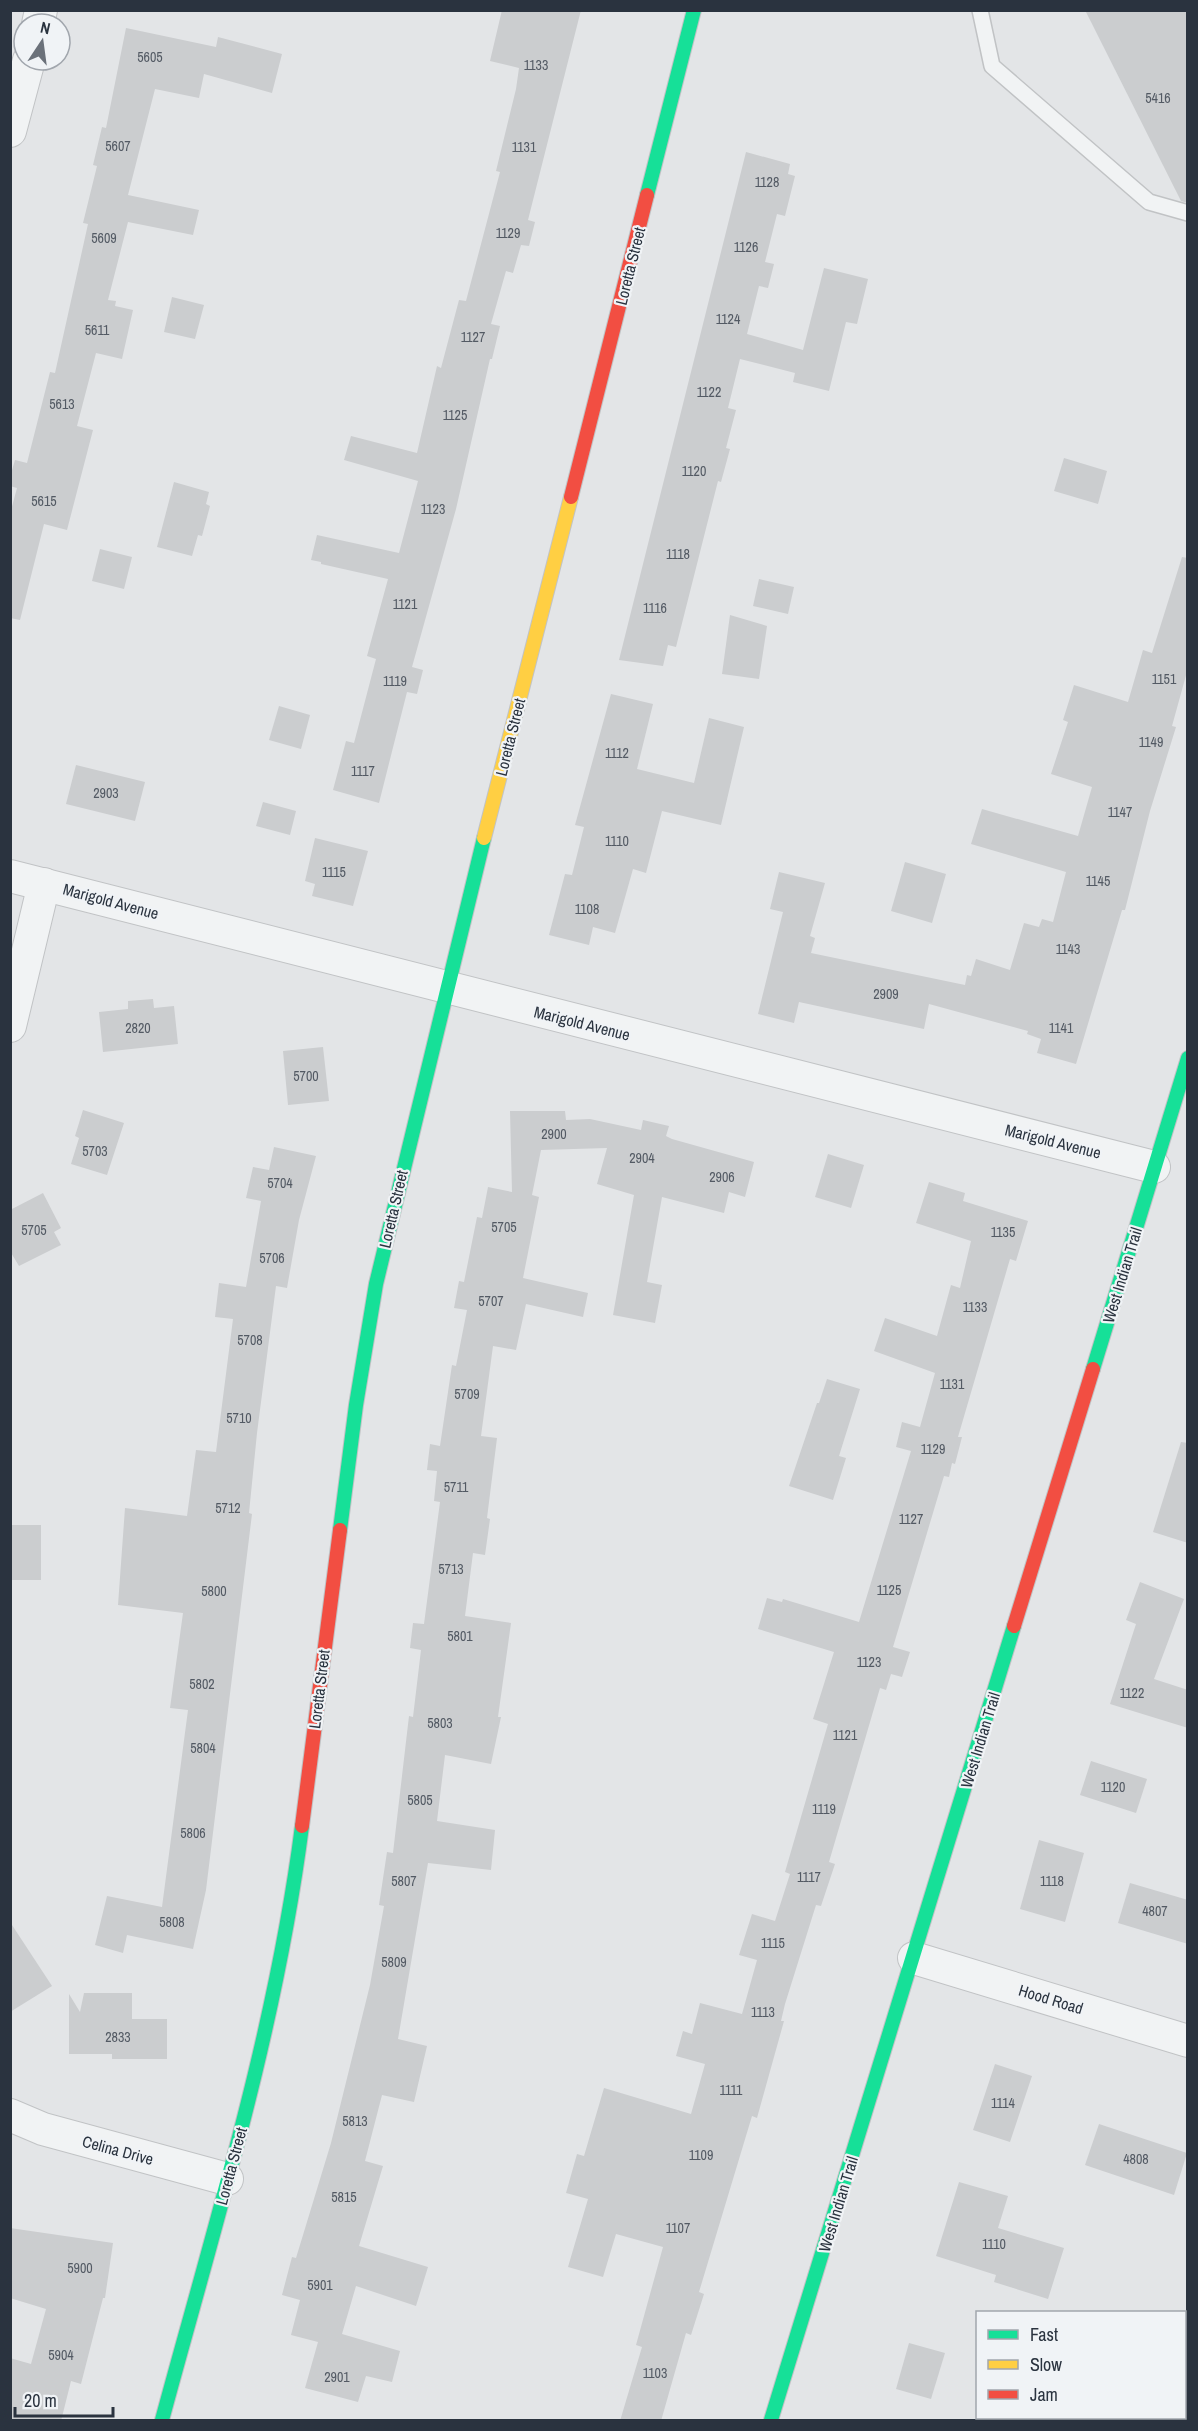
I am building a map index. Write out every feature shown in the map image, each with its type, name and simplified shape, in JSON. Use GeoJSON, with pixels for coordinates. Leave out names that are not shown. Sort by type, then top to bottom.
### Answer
{"type":"FeatureCollection","features":[{"type":"Feature","properties":{"kind":"street","name":"Loretta Street"},"geometry":{"type":"LineString","coordinates":[[162,2421],[265,2038],[291,1911],[356,1404],[376,1284],[446,989],[694,10]]}},
{"type":"Feature","properties":{"kind":"street"},"geometry":{"type":"LineString","coordinates":[[10,131],[26,72]]}},
{"type":"Feature","properties":{"kind":"street","name":"Marigold Avenue"},"geometry":{"type":"LineString","coordinates":[[10,876],[446,989],[1154,1167]]}},
{"type":"Feature","properties":{"kind":"street"},"geometry":{"type":"LineString","coordinates":[[10,1026],[44,884]]}},
{"type":"Feature","properties":{"kind":"street","name":"West Indian Trail"},"geometry":{"type":"LineString","coordinates":[[771,2421],[1188,1058]]}},
{"type":"Feature","properties":{"kind":"street","name":"Hood Road"},"geometry":{"type":"LineString","coordinates":[[914,1958],[1188,2041]]}},
{"type":"Feature","properties":{"kind":"street","name":"Celina Drive"},"geometry":{"type":"LineString","coordinates":[[10,2115],[43,2129],[227,2179]]}},
{"type":"Feature","properties":{"kind":"lane"},"geometry":{"type":"LineString","coordinates":[[980,10],[992,66],[1149,202],[1188,213]]}},
{"type":"Feature","properties":{"kind":"building"},"geometry":{"type":"Polygon","coordinates":[[[502,10],[581,10],[528,220],[535,222],[529,246],[521,245],[513,273],[506,271],[491,324],[500,326],[492,359],[490,359],[456,509],[412,667],[423,670],[417,694],[407,692],[379,803],[333,790],[346,741],[354,743],[376,659],[367,656],[388,579],[311,560],[317,535],[399,553],[418,481],[344,460],[351,436],[417,453],[437,366],[441,368],[459,300],[466,301],[500,172],[496,171],[516,89],[519,68],[490,61],[502,10]]]}},
{"type":"Feature","properties":{"kind":"building"},"geometry":{"type":"Polygon","coordinates":[[[1085,10],[1188,10],[1188,203],[1181,201],[1085,10]]]}},
{"type":"Feature","properties":{"kind":"building"},"geometry":{"type":"Polygon","coordinates":[[[126,28],[216,47],[218,37],[282,54],[272,93],[204,74],[199,98],[155,89],[128,195],[199,210],[193,235],[128,222],[108,300],[116,301],[115,306],[133,310],[122,359],[96,353],[77,426],[93,430],[67,530],[44,524],[20,620],[10,618],[10,514],[17,488],[10,486],[10,477],[15,460],[27,463],[50,372],[55,373],[88,224],[83,223],[97,166],[93,165],[102,127],[106,128],[126,28]]]}},
{"type":"Feature","properties":{"kind":"building"},"geometry":{"type":"Polygon","coordinates":[[[746,152],[790,164],[788,174],[795,176],[785,216],[777,214],[765,262],[774,264],[768,288],[759,286],[747,334],[803,350],[824,268],[868,279],[857,324],[846,322],[829,391],[793,382],[795,373],[740,359],[728,408],[736,410],[726,448],[730,449],[721,482],[718,481],[676,647],[668,645],[663,666],[619,660],[746,152]]]}},
{"type":"Feature","properties":{"kind":"building"},"geometry":{"type":"Polygon","coordinates":[[[172,297],[204,305],[195,339],[164,332],[172,297]]]}},
{"type":"Feature","properties":{"kind":"building"},"geometry":{"type":"Polygon","coordinates":[[[1064,458],[1107,471],[1098,504],[1054,491],[1064,458]]]}},
{"type":"Feature","properties":{"kind":"building"},"geometry":{"type":"Polygon","coordinates":[[[174,482],[209,492],[206,504],[210,506],[202,536],[198,535],[192,556],[157,547],[174,482]]]}},
{"type":"Feature","properties":{"kind":"building"},"geometry":{"type":"Polygon","coordinates":[[[100,549],[132,557],[124,589],[92,581],[100,549]]]}},
{"type":"Feature","properties":{"kind":"building"},"geometry":{"type":"Polygon","coordinates":[[[1182,557],[1188,558],[1188,668],[1172,726],[1176,727],[1150,811],[1125,910],[1122,910],[1076,1064],[1037,1053],[1041,1039],[1027,1034],[1028,1031],[929,1004],[924,1029],[799,1002],[794,1023],[758,1014],[783,912],[770,909],[779,872],[825,883],[810,936],[815,938],[811,953],[965,985],[967,975],[971,976],[976,959],[1010,970],[1024,923],[1039,927],[1042,919],[1053,922],[1066,872],[971,844],[982,809],[1078,836],[1092,787],[1051,774],[1068,722],[1063,720],[1074,685],[1128,702],[1143,650],[1152,653],[1182,557]]]}},
{"type":"Feature","properties":{"kind":"building"},"geometry":{"type":"Polygon","coordinates":[[[759,579],[794,587],[788,614],[753,606],[759,579]]]}},
{"type":"Feature","properties":{"kind":"building"},"geometry":{"type":"Polygon","coordinates":[[[730,615],[767,626],[759,679],[722,674],[730,615]]]}},
{"type":"Feature","properties":{"kind":"building"},"geometry":{"type":"Polygon","coordinates":[[[611,694],[653,704],[637,769],[694,783],[709,718],[744,727],[721,825],[662,811],[646,873],[633,869],[615,933],[593,927],[589,945],[549,935],[565,874],[572,875],[584,827],[575,825],[611,694]]]}},
{"type":"Feature","properties":{"kind":"building"},"geometry":{"type":"Polygon","coordinates":[[[279,706],[310,715],[301,749],[269,740],[279,706]]]}},
{"type":"Feature","properties":{"kind":"building"},"geometry":{"type":"Polygon","coordinates":[[[76,765],[145,782],[135,821],[66,804],[76,765]]]}},
{"type":"Feature","properties":{"kind":"building"},"geometry":{"type":"Polygon","coordinates":[[[263,802],[296,811],[290,835],[256,826],[263,802]]]}},
{"type":"Feature","properties":{"kind":"building"},"geometry":{"type":"Polygon","coordinates":[[[315,838],[368,851],[353,906],[312,896],[315,884],[305,881],[315,838]]]}},
{"type":"Feature","properties":{"kind":"building"},"geometry":{"type":"Polygon","coordinates":[[[905,862],[946,874],[932,923],[891,911],[905,862]]]}},
{"type":"Feature","properties":{"kind":"building"},"geometry":{"type":"Polygon","coordinates":[[[153,999],[154,1008],[174,1006],[178,1044],[103,1052],[99,1012],[128,1009],[128,1001],[153,999]]]}},
{"type":"Feature","properties":{"kind":"building"},"geometry":{"type":"Polygon","coordinates":[[[323,1047],[329,1101],[288,1105],[283,1051],[323,1047]]]}},
{"type":"Feature","properties":{"kind":"building"},"geometry":{"type":"Polygon","coordinates":[[[83,1110],[124,1123],[107,1175],[71,1164],[79,1138],[75,1136],[83,1110]]]}},
{"type":"Feature","properties":{"kind":"building"},"geometry":{"type":"Polygon","coordinates":[[[510,1111],[565,1111],[566,1120],[590,1119],[641,1130],[643,1120],[669,1126],[666,1136],[672,1139],[754,1162],[745,1197],[729,1192],[724,1213],[662,1197],[647,1282],[662,1285],[655,1323],[613,1315],[634,1195],[597,1184],[607,1148],[541,1150],[532,1195],[539,1197],[523,1278],[588,1293],[583,1317],[526,1304],[516,1350],[493,1346],[481,1436],[497,1438],[487,1518],[490,1519],[485,1555],[473,1553],[465,1616],[511,1623],[498,1717],[501,1717],[491,1764],[445,1755],[437,1821],[495,1830],[491,1870],[428,1863],[398,2039],[427,2046],[414,2102],[382,2095],[365,2161],[383,2166],[359,2246],[428,2267],[416,2306],[356,2286],[342,2334],[400,2351],[392,2382],[366,2376],[358,2402],[305,2388],[318,2342],[291,2335],[300,2300],[282,2295],[292,2257],[296,2258],[331,2143],[370,1985],[384,1906],[379,1905],[387,1852],[393,1853],[409,1716],[413,1717],[421,1650],[410,1648],[413,1623],[424,1624],[440,1502],[434,1501],[437,1471],[427,1470],[430,1444],[440,1446],[452,1365],[456,1366],[467,1310],[454,1308],[459,1281],[464,1282],[477,1217],[482,1218],[488,1187],[512,1192],[510,1111]]]}},
{"type":"Feature","properties":{"kind":"building"},"geometry":{"type":"Polygon","coordinates":[[[274,1147],[316,1156],[299,1220],[287,1288],[276,1286],[257,1433],[249,1513],[252,1514],[206,1890],[193,1949],[127,1935],[123,1953],[95,1945],[107,1896],[162,1907],[188,1710],[170,1708],[183,1613],[118,1605],[125,1508],[187,1516],[196,1450],[216,1452],[233,1319],[215,1317],[219,1283],[246,1287],[261,1201],[246,1198],[253,1167],[269,1170],[274,1147]]]}},
{"type":"Feature","properties":{"kind":"building"},"geometry":{"type":"Polygon","coordinates":[[[828,1154],[864,1165],[851,1208],[815,1197],[828,1154]]]}},
{"type":"Feature","properties":{"kind":"building"},"geometry":{"type":"Polygon","coordinates":[[[929,1182],[965,1193],[963,1201],[1028,1221],[1016,1261],[1010,1259],[958,1437],[962,1437],[955,1464],[952,1463],[949,1477],[944,1476],[893,1647],[910,1652],[902,1677],[891,1674],[886,1690],[880,1688],[829,1862],[835,1864],[821,1906],[816,1905],[785,2004],[781,2021],[784,2021],[757,2118],[752,2116],[699,2292],[704,2294],[691,2335],[686,2333],[661,2421],[620,2421],[642,2347],[636,2345],[663,2247],[616,2234],[603,2277],[568,2267],[588,2199],[566,2193],[577,2154],[584,2156],[604,2088],[691,2114],[705,2064],[676,2056],[683,2031],[692,2034],[700,2003],[742,2014],[757,1960],[739,1955],[752,1914],[775,1921],[790,1874],[785,1872],[828,1724],[813,1719],[834,1652],[758,1629],[767,1598],[782,1602],[783,1599],[859,1622],[911,1451],[896,1447],[902,1422],[920,1427],[935,1373],[874,1351],[885,1318],[937,1336],[951,1285],[960,1288],[971,1241],[916,1223],[929,1182]]]}},
{"type":"Feature","properties":{"kind":"building"},"geometry":{"type":"Polygon","coordinates":[[[43,1193],[61,1228],[54,1232],[61,1245],[19,1266],[10,1251],[10,1210],[43,1193]]]}},
{"type":"Feature","properties":{"kind":"building"},"geometry":{"type":"Polygon","coordinates":[[[827,1379],[860,1389],[839,1456],[846,1458],[833,1500],[789,1486],[827,1379]]]}},
{"type":"Feature","properties":{"kind":"building"},"geometry":{"type":"Polygon","coordinates":[[[1181,1442],[1188,1443],[1188,1543],[1153,1532],[1181,1442]]]}},
{"type":"Feature","properties":{"kind":"building"},"geometry":{"type":"Polygon","coordinates":[[[10,1525],[41,1525],[41,1580],[10,1580],[10,1525]]]}},
{"type":"Feature","properties":{"kind":"building"},"geometry":{"type":"Polygon","coordinates":[[[1140,1582],[1184,1599],[1154,1679],[1188,1690],[1188,1728],[1110,1704],[1136,1624],[1126,1620],[1140,1582]]]}},
{"type":"Feature","properties":{"kind":"building"},"geometry":{"type":"Polygon","coordinates":[[[1091,1761],[1147,1779],[1136,1813],[1080,1795],[1091,1761]]]}},
{"type":"Feature","properties":{"kind":"building"},"geometry":{"type":"Polygon","coordinates":[[[1039,1840],[1084,1853],[1065,1922],[1020,1909],[1039,1840]]]}},
{"type":"Feature","properties":{"kind":"building"},"geometry":{"type":"Polygon","coordinates":[[[1130,1883],[1188,1900],[1188,1944],[1118,1923],[1130,1883]]]}},
{"type":"Feature","properties":{"kind":"building"},"geometry":{"type":"Polygon","coordinates":[[[10,1922],[52,1986],[10,2012],[10,1922]]]}},
{"type":"Feature","properties":{"kind":"building"},"geometry":{"type":"Polygon","coordinates":[[[84,1993],[132,1993],[132,2019],[167,2019],[167,2059],[112,2059],[112,2054],[69,2054],[69,1994],[80,2012],[84,1993]]]}},
{"type":"Feature","properties":{"kind":"building"},"geometry":{"type":"Polygon","coordinates":[[[995,2064],[1032,2076],[1010,2142],[973,2130],[995,2064]]]}},
{"type":"Feature","properties":{"kind":"building"},"geometry":{"type":"Polygon","coordinates":[[[1099,2124],[1187,2153],[1174,2195],[1085,2165],[1099,2124]]]}},
{"type":"Feature","properties":{"kind":"building"},"geometry":{"type":"Polygon","coordinates":[[[959,2182],[1008,2196],[998,2228],[1064,2248],[1048,2299],[994,2282],[996,2275],[936,2256],[959,2182]]]}},
{"type":"Feature","properties":{"kind":"building"},"geometry":{"type":"Polygon","coordinates":[[[10,2228],[113,2243],[105,2298],[103,2298],[81,2384],[71,2381],[61,2421],[10,2421],[10,2358],[31,2364],[46,2309],[10,2298],[10,2228]]]}},
{"type":"Feature","properties":{"kind":"building"},"geometry":{"type":"Polygon","coordinates":[[[909,2343],[945,2353],[931,2399],[896,2389],[909,2343]]]}},
{"type":"Feature","properties":{"kind":"traffic: fast"},"geometry":{"type":"LineString","coordinates":[[647,195],[694,10]]}},
{"type":"Feature","properties":{"kind":"traffic: fast"},"geometry":{"type":"LineString","coordinates":[[340,1530],[356,1405],[376,1284],[484,838]]}},
{"type":"Feature","properties":{"kind":"traffic: fast"},"geometry":{"type":"LineString","coordinates":[[1093,1369],[1188,1058]]}},
{"type":"Feature","properties":{"kind":"traffic: fast"},"geometry":{"type":"LineString","coordinates":[[771,2420],[1014,1626]]}},
{"type":"Feature","properties":{"kind":"traffic: fast"},"geometry":{"type":"LineString","coordinates":[[162,2420],[223,2199],[260,2051],[277,1977],[302,1826]]}},
{"type":"Feature","properties":{"kind":"traffic: slow"},"geometry":{"type":"LineString","coordinates":[[484,838],[571,497]]}},
{"type":"Feature","properties":{"kind":"traffic: jam"},"geometry":{"type":"LineString","coordinates":[[571,497],[647,195]]}},
{"type":"Feature","properties":{"kind":"traffic: jam"},"geometry":{"type":"LineString","coordinates":[[1014,1626],[1093,1369]]}},
{"type":"Feature","properties":{"kind":"traffic: jam"},"geometry":{"type":"LineString","coordinates":[[302,1826],[340,1530]]}}]}
